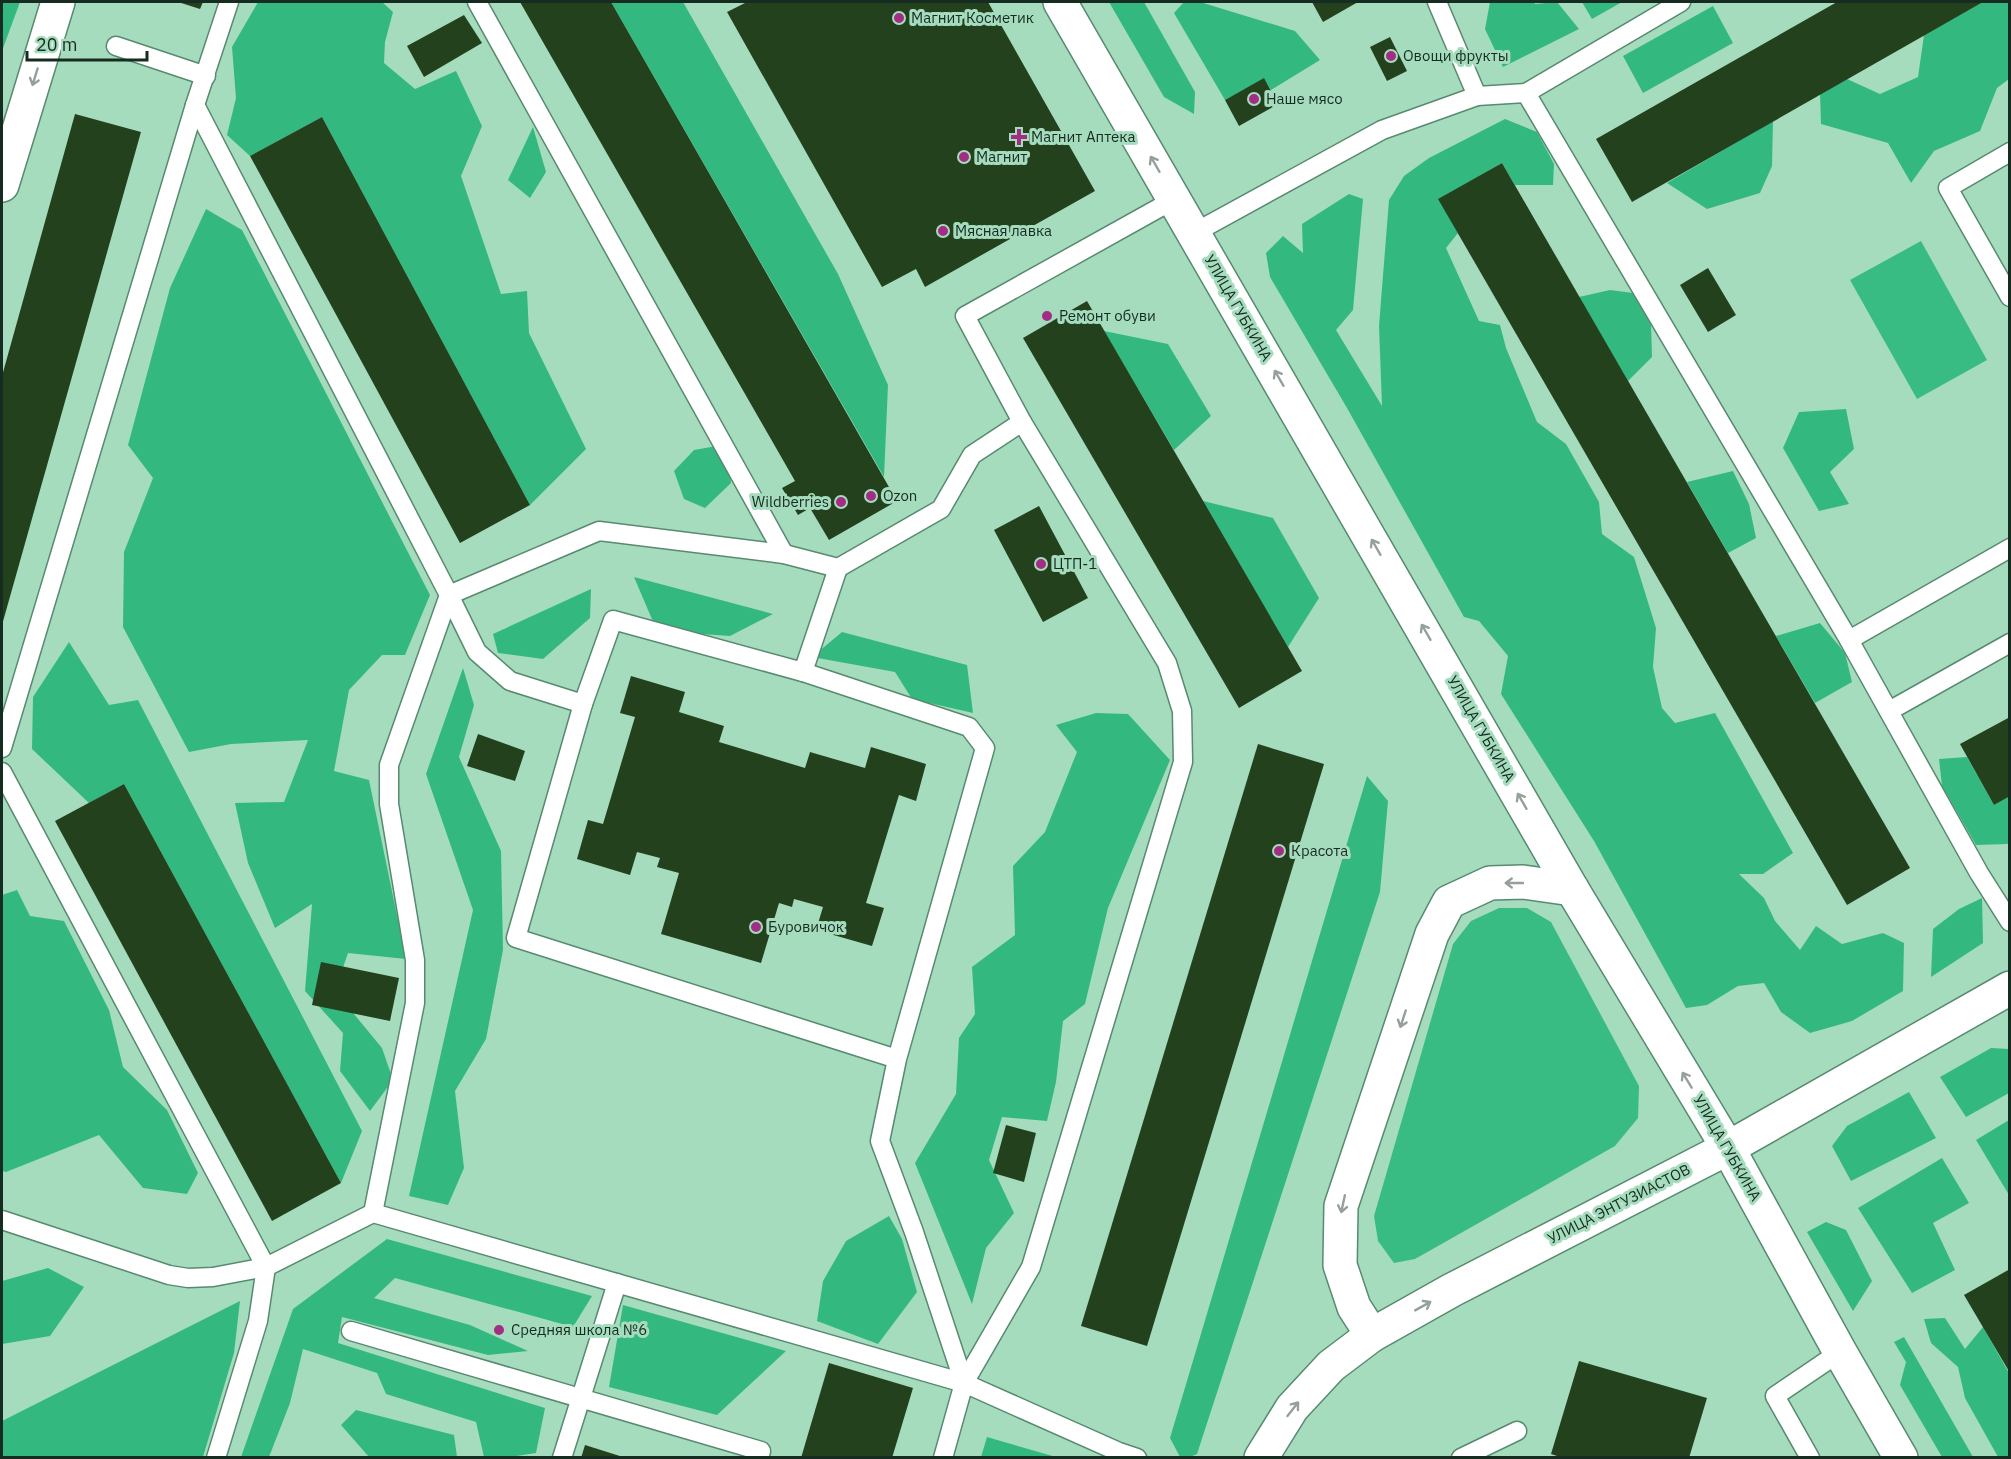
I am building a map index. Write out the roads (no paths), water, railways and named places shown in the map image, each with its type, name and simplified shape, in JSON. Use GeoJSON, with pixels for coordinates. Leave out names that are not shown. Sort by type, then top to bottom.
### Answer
{"type":"FeatureCollection","features":[{"type":"Feature","properties":{"kind":"main road"},"geometry":{"type":"LineString","coordinates":[[2,185],[58,2]]}},
{"type":"Feature","properties":{"kind":"main road","name":"УЛИЦА ГУБКИНА"},"geometry":{"type":"LineString","coordinates":[[1060,2],[1572,889],[1728,1148],[1901,1458]]}},
{"type":"Feature","properties":{"kind":"main road"},"geometry":{"type":"LineString","coordinates":[[1372,1335],[1354,1307],[1340,1265],[1341,1206],[1432,934],[1449,902],[1490,883],[1523,882],[1572,889]]}},
{"type":"Feature","properties":{"kind":"main road","name":"УЛИЦА ЭНТУЗИАСТОВ"},"geometry":{"type":"LineString","coordinates":[[1263,1456],[1292,1408],[1331,1366],[1372,1335],[1452,1290],[1728,1148],[2010,988]]}},
{"type":"Feature","properties":{"kind":"lane"},"geometry":{"type":"LineString","coordinates":[[2,748],[195,105],[229,2]]}},
{"type":"Feature","properties":{"kind":"lane"},"geometry":{"type":"LineString","coordinates":[[477,2],[784,554]]}},
{"type":"Feature","properties":{"kind":"lane"},"geometry":{"type":"LineString","coordinates":[[1437,2],[1477,96]]}},
{"type":"Feature","properties":{"kind":"lane"},"geometry":{"type":"LineString","coordinates":[[1194,233],[1382,130],[1477,96],[1526,93],[1681,2]]}},
{"type":"Feature","properties":{"kind":"lane"},"geometry":{"type":"LineString","coordinates":[[116,46],[206,76]]}},
{"type":"Feature","properties":{"kind":"lane"},"geometry":{"type":"LineString","coordinates":[[1526,93],[1848,640],[1979,873],[2010,922]]}},
{"type":"Feature","properties":{"kind":"lane"},"geometry":{"type":"LineString","coordinates":[[195,105],[477,652],[510,681],[583,704]]}},
{"type":"Feature","properties":{"kind":"lane"},"geometry":{"type":"LineString","coordinates":[[2010,153],[1948,188],[2010,297]]}},
{"type":"Feature","properties":{"kind":"lane"},"geometry":{"type":"LineString","coordinates":[[943,1458],[964,1383],[1031,1267],[1183,762],[1182,711],[1167,663],[1022,422],[965,316],[1175,199]]}},
{"type":"Feature","properties":{"kind":"lane"},"geometry":{"type":"LineString","coordinates":[[803,672],[838,568],[941,509],[972,455],[1022,422]]}},
{"type":"Feature","properties":{"kind":"lane"},"geometry":{"type":"LineString","coordinates":[[373,1213],[415,1003],[415,960],[389,804],[389,765],[449,595],[599,531],[784,554],[838,568]]}},
{"type":"Feature","properties":{"kind":"lane"},"geometry":{"type":"LineString","coordinates":[[1848,640],[2010,548]]}},
{"type":"Feature","properties":{"kind":"lane"},"geometry":{"type":"LineString","coordinates":[[897,1059],[516,938],[583,704],[613,620],[803,672],[969,727],[985,748],[897,1059],[880,1141],[914,1232],[964,1383]]}},
{"type":"Feature","properties":{"kind":"lane"},"geometry":{"type":"LineString","coordinates":[[1889,711],[2010,643]]}},
{"type":"Feature","properties":{"kind":"lane"},"geometry":{"type":"LineString","coordinates":[[2,772],[266,1267],[258,1321],[216,1458]]}},
{"type":"Feature","properties":{"kind":"lane"},"geometry":{"type":"LineString","coordinates":[[2,1221],[169,1275],[188,1278],[213,1277],[266,1267],[373,1213],[964,1383],[1137,1458]]}},
{"type":"Feature","properties":{"kind":"lane"},"geometry":{"type":"LineString","coordinates":[[562,1458],[617,1283]]}},
{"type":"Feature","properties":{"kind":"lane"},"geometry":{"type":"LineString","coordinates":[[351,1331],[761,1451],[759,1458]]}},
{"type":"Feature","properties":{"kind":"lane"},"geometry":{"type":"LineString","coordinates":[[1810,1458],[1775,1396],[1840,1352]]}},
{"type":"Feature","properties":{"kind":"lane"},"geometry":{"type":"LineString","coordinates":[[1461,1458],[1517,1431]]}},
{"type":"Feature","properties":{"kind":"place","name":"Магнит Косметик"},"geometry":{"type":"Point","coordinates":[899,18]}},
{"type":"Feature","properties":{"kind":"place","name":"Овощи фрукты"},"geometry":{"type":"Point","coordinates":[1391,56]}},
{"type":"Feature","properties":{"kind":"place","name":"Наше мясо"},"geometry":{"type":"Point","coordinates":[1254,99]}},
{"type":"Feature","properties":{"kind":"place","name":"Магнит Аптека"},"geometry":{"type":"Point","coordinates":[1019,137]}},
{"type":"Feature","properties":{"kind":"place","name":"Магнит"},"geometry":{"type":"Point","coordinates":[964,157]}},
{"type":"Feature","properties":{"kind":"place","name":"Мясная лавка"},"geometry":{"type":"Point","coordinates":[943,231]}},
{"type":"Feature","properties":{"kind":"place","name":"Ремонт обуви"},"geometry":{"type":"Point","coordinates":[1047,316]}},
{"type":"Feature","properties":{"kind":"place","name":"Ozon"},"geometry":{"type":"Point","coordinates":[871,496]}},
{"type":"Feature","properties":{"kind":"place","name":"Wildberries"},"geometry":{"type":"Point","coordinates":[841,502]}},
{"type":"Feature","properties":{"kind":"place","name":"ЦТП-1"},"geometry":{"type":"Point","coordinates":[1041,564]}},
{"type":"Feature","properties":{"kind":"place","name":"Красота"},"geometry":{"type":"Point","coordinates":[1279,851]}},
{"type":"Feature","properties":{"kind":"place","name":"Буровичок"},"geometry":{"type":"Point","coordinates":[756,927]}},
{"type":"Feature","properties":{"kind":"place","name":"Средняя школа №6"},"geometry":{"type":"Point","coordinates":[499,1330]}}]}
